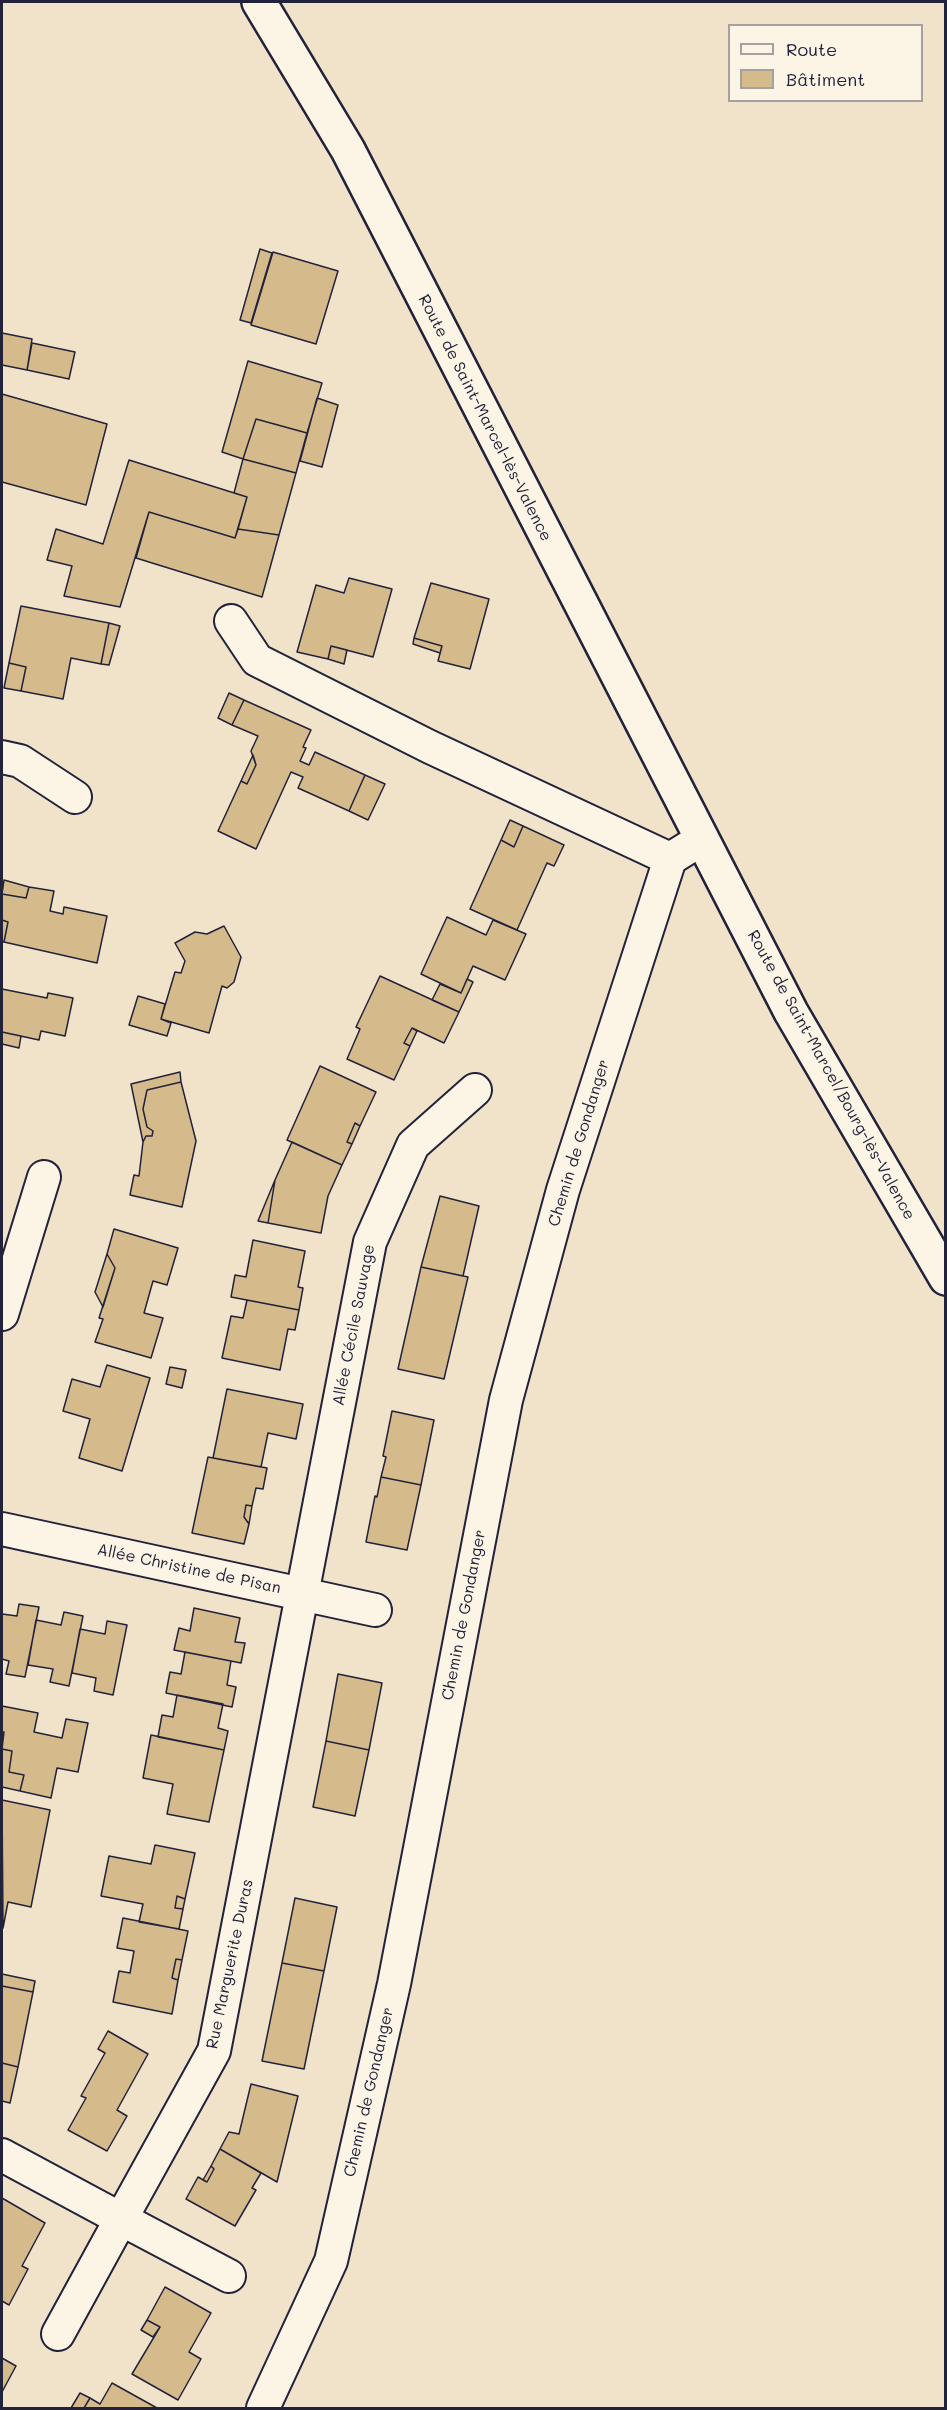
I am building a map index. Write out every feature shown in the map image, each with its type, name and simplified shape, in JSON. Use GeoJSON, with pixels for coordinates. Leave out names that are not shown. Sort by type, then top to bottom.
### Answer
{"type":"FeatureCollection","features":[{"type":"Feature","properties":{"kind":"main road","name":"Route de Saint-Marcel-lès-Valence"},"geometry":{"type":"LineString","coordinates":[[260,2],[348,150],[702,839]]}},
{"type":"Feature","properties":{"kind":"main road","name":"Route de Saint-Marcel/Bourg-lès-Valence"},"geometry":{"type":"LineString","coordinates":[[702,839],[791,1012],[945,1278]]}},
{"type":"Feature","properties":{"kind":"street"},"geometry":{"type":"LineString","coordinates":[[231,621],[257,660],[430,747],[670,858],[702,839]]}},
{"type":"Feature","properties":{"kind":"street"},"geometry":{"type":"LineString","coordinates":[[2,757],[20,761],[75,797]]}},
{"type":"Feature","properties":{"kind":"street","name":"Chemin de Gondanger"},"geometry":{"type":"LineString","coordinates":[[263,2409],[332,2261],[394,1984],[506,1400],[563,1190],[670,858]]}},
{"type":"Feature","properties":{"kind":"street","name":"Allée Cécile Sauvage"},"geometry":{"type":"LineString","coordinates":[[302,1593],[370,1242],[413,1145],[475,1090]]}},
{"type":"Feature","properties":{"kind":"street"},"geometry":{"type":"LineString","coordinates":[[2,1314],[44,1177]]}},
{"type":"Feature","properties":{"kind":"street","name":"Allée Christine de Pisan"},"geometry":{"type":"LineString","coordinates":[[2,1529],[375,1610]]}},
{"type":"Feature","properties":{"kind":"street","name":"Rue Marguerite Duras"},"geometry":{"type":"LineString","coordinates":[[57,2334],[214,2051],[302,1593]]}},
{"type":"Feature","properties":{"kind":"street"},"geometry":{"type":"LineString","coordinates":[[2,2155],[229,2276]]}},
{"type":"Feature","properties":{"kind":"building"},"geometry":{"type":"Polygon","coordinates":[[[260,249],[272,253],[251,323],[240,320],[260,249]]]}},
{"type":"Feature","properties":{"kind":"building"},"geometry":{"type":"Polygon","coordinates":[[[273,252],[338,271],[316,344],[251,325],[273,252]]]}},
{"type":"Feature","properties":{"kind":"building"},"geometry":{"type":"Polygon","coordinates":[[[2,333],[32,339],[27,370],[2,365],[2,333]]]}},
{"type":"Feature","properties":{"kind":"building"},"geometry":{"type":"Polygon","coordinates":[[[32,343],[75,352],[69,379],[27,370],[32,343]]]}},
{"type":"Feature","properties":{"kind":"building"},"geometry":{"type":"Polygon","coordinates":[[[248,361],[322,383],[307,433],[256,419],[243,459],[222,452],[248,361]]]}},
{"type":"Feature","properties":{"kind":"building"},"geometry":{"type":"Polygon","coordinates":[[[2,394],[107,424],[86,505],[2,482],[2,394]]]}},
{"type":"Feature","properties":{"kind":"building"},"geometry":{"type":"Polygon","coordinates":[[[317,398],[338,405],[322,467],[300,461],[317,398]]]}},
{"type":"Feature","properties":{"kind":"building"},"geometry":{"type":"Polygon","coordinates":[[[256,419],[307,433],[296,473],[243,459],[256,419]]]}},
{"type":"Feature","properties":{"kind":"building"},"geometry":{"type":"Polygon","coordinates":[[[243,459],[296,473],[279,535],[238,529],[247,497],[234,493],[243,459]]]}},
{"type":"Feature","properties":{"kind":"building"},"geometry":{"type":"Polygon","coordinates":[[[129,460],[247,497],[235,538],[149,512],[120,607],[64,596],[72,566],[47,560],[56,529],[103,544],[129,460]]]}},
{"type":"Feature","properties":{"kind":"building"},"geometry":{"type":"Polygon","coordinates":[[[149,512],[235,538],[238,529],[279,535],[262,597],[136,558],[149,512]]]}},
{"type":"Feature","properties":{"kind":"building"},"geometry":{"type":"Polygon","coordinates":[[[349,578],[392,589],[373,657],[331,646],[328,659],[297,652],[316,585],[344,593],[349,578]]]}},
{"type":"Feature","properties":{"kind":"building"},"geometry":{"type":"Polygon","coordinates":[[[431,583],[489,599],[470,669],[438,661],[442,646],[414,638],[431,583]]]}},
{"type":"Feature","properties":{"kind":"building"},"geometry":{"type":"Polygon","coordinates":[[[21,606],[109,623],[101,664],[71,658],[63,699],[21,691],[26,667],[9,663],[21,606]]]}},
{"type":"Feature","properties":{"kind":"building"},"geometry":{"type":"Polygon","coordinates":[[[109,623],[120,626],[109,665],[101,664],[109,623]]]}},
{"type":"Feature","properties":{"kind":"building"},"geometry":{"type":"Polygon","coordinates":[[[414,638],[442,646],[440,653],[413,644],[414,638]]]}},
{"type":"Feature","properties":{"kind":"building"},"geometry":{"type":"Polygon","coordinates":[[[331,646],[347,650],[344,664],[328,659],[331,646]]]}},
{"type":"Feature","properties":{"kind":"building"},"geometry":{"type":"Polygon","coordinates":[[[9,663],[26,667],[21,691],[4,688],[9,663]]]}},
{"type":"Feature","properties":{"kind":"building"},"geometry":{"type":"Polygon","coordinates":[[[229,693],[244,700],[232,725],[218,718],[229,693]]]}},
{"type":"Feature","properties":{"kind":"building"},"geometry":{"type":"Polygon","coordinates":[[[244,700],[311,730],[303,747],[306,748],[300,761],[309,765],[315,752],[365,775],[349,811],[298,788],[303,777],[291,772],[256,849],[218,831],[241,781],[247,784],[256,765],[251,751],[258,736],[232,725],[244,700]]]}},
{"type":"Feature","properties":{"kind":"building"},"geometry":{"type":"Polygon","coordinates":[[[253,755],[256,765],[247,784],[241,781],[253,755]]]}},
{"type":"Feature","properties":{"kind":"building"},"geometry":{"type":"Polygon","coordinates":[[[365,775],[385,784],[368,820],[349,811],[365,775]]]}},
{"type":"Feature","properties":{"kind":"building"},"geometry":{"type":"Polygon","coordinates":[[[510,820],[523,826],[514,847],[501,840],[510,820]]]}},
{"type":"Feature","properties":{"kind":"building"},"geometry":{"type":"Polygon","coordinates":[[[523,826],[564,845],[554,866],[547,863],[517,930],[470,909],[501,840],[514,847],[523,826]]]}},
{"type":"Feature","properties":{"kind":"building"},"geometry":{"type":"Polygon","coordinates":[[[4,880],[29,887],[26,898],[2,894],[4,880]]]}},
{"type":"Feature","properties":{"kind":"building"},"geometry":{"type":"Polygon","coordinates":[[[29,887],[54,891],[50,911],[63,914],[64,907],[107,916],[97,963],[4,942],[8,922],[2,920],[2,894],[26,898],[29,887]]]}},
{"type":"Feature","properties":{"kind":"building"},"geometry":{"type":"Polygon","coordinates":[[[447,917],[486,935],[493,920],[526,934],[505,980],[473,966],[461,993],[421,974],[447,917]]]}},
{"type":"Feature","properties":{"kind":"building"},"geometry":{"type":"Polygon","coordinates":[[[2,920],[8,922],[4,942],[2,942],[2,920]]]}},
{"type":"Feature","properties":{"kind":"building"},"geometry":{"type":"Polygon","coordinates":[[[224,926],[241,957],[234,982],[227,988],[222,986],[209,1033],[161,1019],[175,972],[181,973],[185,961],[175,943],[195,932],[207,934],[224,926]]]}},
{"type":"Feature","properties":{"kind":"building"},"geometry":{"type":"Polygon","coordinates":[[[380,976],[459,1012],[444,1043],[412,1028],[404,1043],[410,1046],[394,1080],[347,1059],[360,1029],[356,1027],[380,976]]]}},
{"type":"Feature","properties":{"kind":"building"},"geometry":{"type":"Polygon","coordinates":[[[467,979],[473,982],[459,1012],[432,1000],[440,984],[461,993],[467,979]]]}},
{"type":"Feature","properties":{"kind":"building"},"geometry":{"type":"Polygon","coordinates":[[[2,989],[47,998],[48,993],[73,998],[65,1036],[41,1031],[39,1040],[2,1032],[2,989]]]}},
{"type":"Feature","properties":{"kind":"building"},"geometry":{"type":"Polygon","coordinates":[[[138,996],[165,1004],[161,1019],[171,1023],[167,1036],[129,1025],[138,996]]]}},
{"type":"Feature","properties":{"kind":"building"},"geometry":{"type":"Polygon","coordinates":[[[412,1028],[417,1031],[410,1046],[404,1043],[412,1028]]]}},
{"type":"Feature","properties":{"kind":"building"},"geometry":{"type":"Polygon","coordinates":[[[2,1032],[21,1036],[19,1048],[2,1044],[2,1032]]]}},
{"type":"Feature","properties":{"kind":"building"},"geometry":{"type":"Polygon","coordinates":[[[320,1066],[376,1092],[360,1126],[355,1123],[347,1142],[352,1144],[342,1165],[287,1140],[320,1066]]]}},
{"type":"Feature","properties":{"kind":"building"},"geometry":{"type":"Polygon","coordinates":[[[180,1072],[181,1082],[147,1090],[143,1109],[147,1127],[153,1131],[152,1136],[146,1136],[143,1142],[131,1084],[180,1072]]]}},
{"type":"Feature","properties":{"kind":"building"},"geometry":{"type":"Polygon","coordinates":[[[181,1082],[196,1141],[182,1207],[130,1195],[134,1175],[139,1176],[143,1142],[146,1136],[152,1136],[153,1131],[147,1127],[143,1109],[147,1090],[181,1082]]]}},
{"type":"Feature","properties":{"kind":"building"},"geometry":{"type":"Polygon","coordinates":[[[355,1123],[360,1126],[352,1144],[347,1142],[355,1123]]]}},
{"type":"Feature","properties":{"kind":"building"},"geometry":{"type":"Polygon","coordinates":[[[292,1142],[342,1165],[328,1196],[321,1233],[268,1223],[275,1180],[292,1142]]]}},
{"type":"Feature","properties":{"kind":"building"},"geometry":{"type":"Polygon","coordinates":[[[275,1180],[268,1223],[258,1221],[275,1180]]]}},
{"type":"Feature","properties":{"kind":"building"},"geometry":{"type":"Polygon","coordinates":[[[440,1196],[479,1206],[463,1276],[421,1267],[440,1196]]]}},
{"type":"Feature","properties":{"kind":"building"},"geometry":{"type":"Polygon","coordinates":[[[114,1229],[178,1248],[167,1285],[153,1281],[144,1313],[163,1318],[151,1358],[95,1342],[103,1319],[99,1318],[115,1268],[107,1254],[114,1229]]]}},
{"type":"Feature","properties":{"kind":"building"},"geometry":{"type":"Polygon","coordinates":[[[253,1240],[305,1251],[298,1287],[303,1288],[299,1310],[231,1297],[235,1275],[246,1277],[253,1240]]]}},
{"type":"Feature","properties":{"kind":"building"},"geometry":{"type":"Polygon","coordinates":[[[107,1254],[115,1268],[103,1307],[95,1292],[107,1254]]]}},
{"type":"Feature","properties":{"kind":"building"},"geometry":{"type":"Polygon","coordinates":[[[421,1267],[468,1277],[444,1379],[398,1369],[421,1267]]]}},
{"type":"Feature","properties":{"kind":"building"},"geometry":{"type":"Polygon","coordinates":[[[247,1300],[299,1310],[295,1330],[288,1329],[280,1370],[222,1358],[231,1316],[243,1318],[247,1300]]]}},
{"type":"Feature","properties":{"kind":"building"},"geometry":{"type":"Polygon","coordinates":[[[107,1365],[150,1378],[122,1471],[79,1458],[90,1419],[63,1411],[72,1379],[100,1387],[107,1365]]]}},
{"type":"Feature","properties":{"kind":"building"},"geometry":{"type":"Polygon","coordinates":[[[170,1367],[186,1370],[182,1388],[166,1384],[170,1367]]]}},
{"type":"Feature","properties":{"kind":"building"},"geometry":{"type":"Polygon","coordinates":[[[227,1389],[303,1404],[296,1439],[268,1433],[261,1467],[213,1458],[227,1389]]]}},
{"type":"Feature","properties":{"kind":"building"},"geometry":{"type":"Polygon","coordinates":[[[392,1411],[434,1420],[421,1485],[381,1477],[392,1411]]]}},
{"type":"Feature","properties":{"kind":"building"},"geometry":{"type":"Polygon","coordinates":[[[208,1457],[267,1468],[263,1489],[256,1488],[252,1506],[246,1505],[244,1517],[249,1524],[244,1544],[192,1533],[208,1457]]]}},
{"type":"Feature","properties":{"kind":"building"},"geometry":{"type":"Polygon","coordinates":[[[381,1477],[421,1485],[407,1550],[366,1542],[381,1477]]]}},
{"type":"Feature","properties":{"kind":"building"},"geometry":{"type":"Polygon","coordinates":[[[246,1505],[252,1506],[249,1524],[244,1517],[246,1505]]]}},
{"type":"Feature","properties":{"kind":"building"},"geometry":{"type":"Polygon","coordinates":[[[19,1604],[39,1607],[25,1677],[6,1674],[9,1661],[2,1659],[2,1614],[17,1616],[19,1604]]]}},
{"type":"Feature","properties":{"kind":"building"},"geometry":{"type":"Polygon","coordinates":[[[194,1608],[240,1618],[235,1642],[245,1643],[241,1663],[174,1650],[179,1628],[190,1631],[194,1608]]]}},
{"type":"Feature","properties":{"kind":"building"},"geometry":{"type":"Polygon","coordinates":[[[64,1612],[83,1616],[69,1686],[50,1682],[53,1669],[28,1665],[36,1620],[61,1625],[64,1612]]]}},
{"type":"Feature","properties":{"kind":"building"},"geometry":{"type":"Polygon","coordinates":[[[107,1621],[127,1625],[113,1695],[94,1691],[96,1678],[72,1673],[80,1629],[105,1634],[107,1621]]]}},
{"type":"Feature","properties":{"kind":"building"},"geometry":{"type":"Polygon","coordinates":[[[185,1652],[231,1661],[227,1685],[236,1687],[232,1707],[166,1693],[170,1672],[181,1674],[185,1652]]]}},
{"type":"Feature","properties":{"kind":"building"},"geometry":{"type":"Polygon","coordinates":[[[338,1674],[382,1683],[369,1750],[326,1741],[338,1674]]]}},
{"type":"Feature","properties":{"kind":"building"},"geometry":{"type":"Polygon","coordinates":[[[177,1695],[223,1704],[218,1728],[228,1731],[224,1750],[158,1737],[162,1715],[173,1717],[177,1695]]]}},
{"type":"Feature","properties":{"kind":"building"},"geometry":{"type":"Polygon","coordinates":[[[2,1706],[38,1713],[34,1732],[62,1738],[66,1719],[88,1723],[78,1772],[57,1768],[51,1798],[20,1791],[24,1775],[9,1772],[12,1751],[2,1749],[4,1732],[2,1732],[2,1706]]]}},
{"type":"Feature","properties":{"kind":"building"},"geometry":{"type":"Polygon","coordinates":[[[151,1735],[224,1750],[209,1822],[167,1814],[173,1784],[143,1778],[151,1735]]]}},
{"type":"Feature","properties":{"kind":"building"},"geometry":{"type":"Polygon","coordinates":[[[326,1741],[369,1750],[355,1816],[313,1807],[326,1741]]]}},
{"type":"Feature","properties":{"kind":"building"},"geometry":{"type":"Polygon","coordinates":[[[2,1749],[12,1751],[9,1772],[24,1775],[20,1791],[2,1787],[2,1749]]]}},
{"type":"Feature","properties":{"kind":"building"},"geometry":{"type":"Polygon","coordinates":[[[2,1800],[50,1810],[31,1907],[8,1902],[3,1928],[2,1800]]]}},
{"type":"Feature","properties":{"kind":"building"},"geometry":{"type":"Polygon","coordinates":[[[155,1845],[195,1853],[185,1899],[177,1896],[175,1908],[183,1909],[179,1929],[139,1922],[143,1904],[101,1896],[109,1856],[151,1864],[155,1845]]]}},
{"type":"Feature","properties":{"kind":"building"},"geometry":{"type":"Polygon","coordinates":[[[177,1896],[185,1899],[183,1909],[175,1908],[177,1896]]]}},
{"type":"Feature","properties":{"kind":"building"},"geometry":{"type":"Polygon","coordinates":[[[295,1898],[337,1907],[324,1971],[282,1963],[295,1898]]]}},
{"type":"Feature","properties":{"kind":"building"},"geometry":{"type":"Polygon","coordinates":[[[123,1918],[188,1931],[182,1960],[176,1959],[172,1978],[178,1980],[172,2014],[113,2002],[119,1971],[130,1973],[134,1951],[117,1948],[123,1918]]]}},
{"type":"Feature","properties":{"kind":"building"},"geometry":{"type":"Polygon","coordinates":[[[176,1959],[182,1960],[178,1980],[172,1978],[176,1959]]]}},
{"type":"Feature","properties":{"kind":"building"},"geometry":{"type":"Polygon","coordinates":[[[282,1963],[324,1971],[304,2069],[262,2061],[282,1963]]]}},
{"type":"Feature","properties":{"kind":"building"},"geometry":{"type":"Polygon","coordinates":[[[2,1974],[35,1981],[33,1992],[2,1986],[2,1974]]]}},
{"type":"Feature","properties":{"kind":"building"},"geometry":{"type":"Polygon","coordinates":[[[2,1986],[33,1992],[18,2067],[2,2063],[2,1986]]]}},
{"type":"Feature","properties":{"kind":"building"},"geometry":{"type":"Polygon","coordinates":[[[108,2031],[148,2054],[117,2110],[127,2116],[107,2151],[68,2130],[86,2098],[81,2096],[105,2053],[98,2049],[108,2031]]]}},
{"type":"Feature","properties":{"kind":"building"},"geometry":{"type":"Polygon","coordinates":[[[2,2063],[18,2067],[10,2103],[2,2101],[2,2063]]]}},
{"type":"Feature","properties":{"kind":"building"},"geometry":{"type":"Polygon","coordinates":[[[251,2084],[298,2096],[277,2182],[220,2149],[229,2132],[239,2134],[251,2084]]]}},
{"type":"Feature","properties":{"kind":"building"},"geometry":{"type":"Polygon","coordinates":[[[220,2149],[261,2173],[252,2188],[256,2190],[235,2226],[186,2199],[198,2177],[207,2182],[214,2169],[211,2166],[220,2149]]]}},
{"type":"Feature","properties":{"kind":"building"},"geometry":{"type":"Polygon","coordinates":[[[211,2166],[214,2169],[207,2182],[203,2180],[211,2166]]]}},
{"type":"Feature","properties":{"kind":"building"},"geometry":{"type":"Polygon","coordinates":[[[2,2198],[45,2223],[22,2266],[28,2269],[9,2305],[2,2301],[2,2198]]]}},
{"type":"Feature","properties":{"kind":"building"},"geometry":{"type":"Polygon","coordinates":[[[165,2287],[211,2313],[189,2352],[201,2359],[178,2400],[132,2374],[160,2327],[147,2320],[165,2287]]]}},
{"type":"Feature","properties":{"kind":"building"},"geometry":{"type":"Polygon","coordinates":[[[147,2320],[160,2327],[153,2337],[141,2330],[147,2320]]]}},
{"type":"Feature","properties":{"kind":"building"},"geometry":{"type":"Polygon","coordinates":[[[2,2358],[16,2366],[2,2392],[2,2358]]]}},
{"type":"Feature","properties":{"kind":"building"},"geometry":{"type":"Polygon","coordinates":[[[112,2383],[157,2408],[84,2408],[90,2398],[100,2404],[112,2383]]]}},
{"type":"Feature","properties":{"kind":"building"},"geometry":{"type":"Polygon","coordinates":[[[80,2393],[90,2398],[84,2408],[71,2408],[80,2393]]]}}]}
